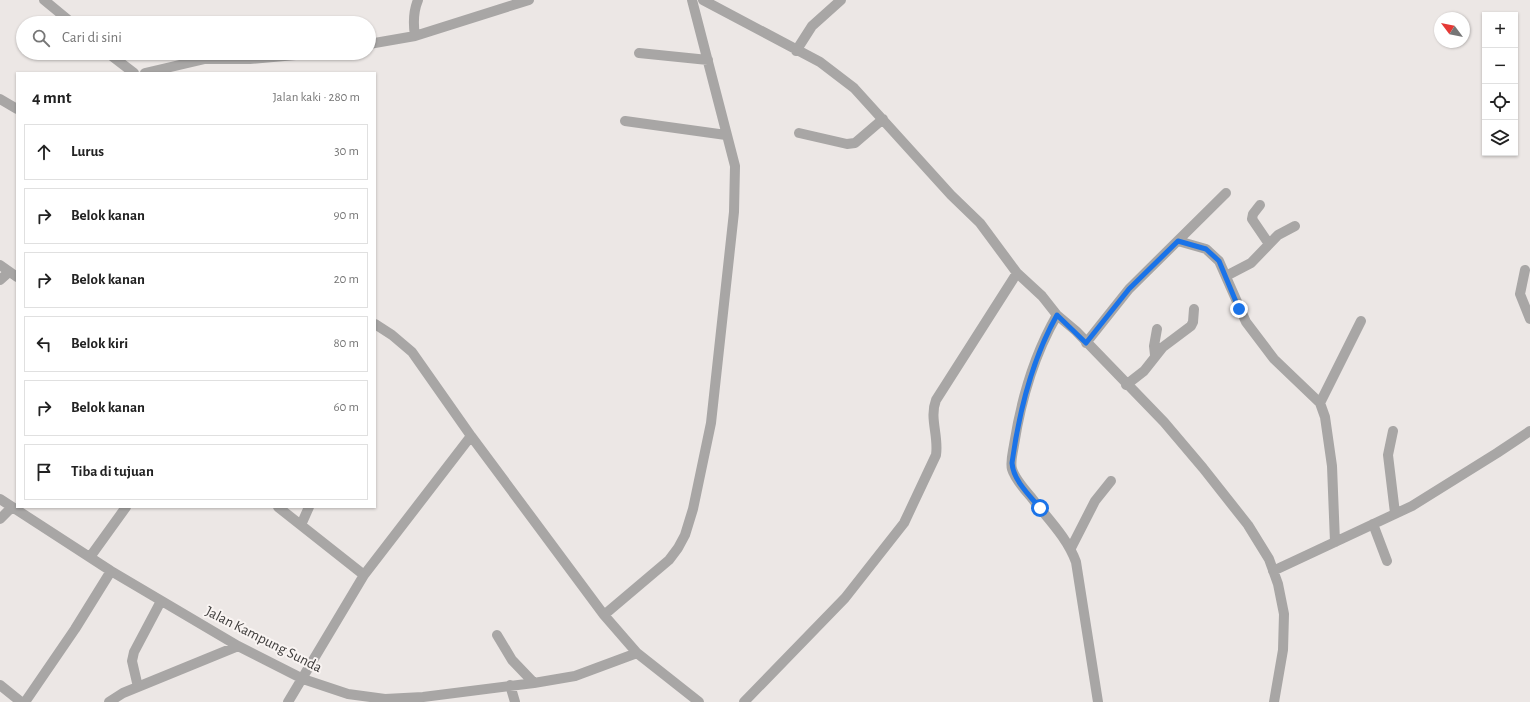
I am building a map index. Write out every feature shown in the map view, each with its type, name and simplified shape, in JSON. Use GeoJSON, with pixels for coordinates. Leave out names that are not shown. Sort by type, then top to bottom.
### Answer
{"type":"FeatureCollection","features":[{"type":"Feature","properties":{"kind":"street"},"geometry":{"type":"LineString","coordinates":[[415,36],[413,23],[414,9],[418,0]]}},
{"type":"Feature","properties":{"kind":"street"},"geometry":{"type":"LineString","coordinates":[[376,43],[415,36],[529,0]]}},
{"type":"Feature","properties":{"kind":"street"},"geometry":{"type":"LineString","coordinates":[[604,615],[669,560],[678,548],[685,535],[693,509],[711,424],[734,212],[735,166],[692,0]]}},
{"type":"Feature","properties":{"kind":"street"},"geometry":{"type":"LineString","coordinates":[[703,0],[796,51],[820,62],[854,88],[952,196],[980,223],[1017,273],[1042,296],[1057,315],[1164,422],[1225,495],[1248,525],[1269,560],[1278,584],[1284,614],[1283,650],[1274,702]]}},
{"type":"Feature","properties":{"kind":"street"},"geometry":{"type":"LineString","coordinates":[[796,51],[812,26],[840,0]]}},
{"type":"Feature","properties":{"kind":"street"},"geometry":{"type":"LineString","coordinates":[[48,1],[64,16]]}},
{"type":"Feature","properties":{"kind":"street"},"geometry":{"type":"LineString","coordinates":[[639,53],[708,60]]}},
{"type":"Feature","properties":{"kind":"street"},"geometry":{"type":"LineString","coordinates":[[117,60],[133,72]]}},
{"type":"Feature","properties":{"kind":"street"},"geometry":{"type":"LineString","coordinates":[[149,72],[201,60]]}},
{"type":"Feature","properties":{"kind":"street"},"geometry":{"type":"LineString","coordinates":[[0,99],[16,108]]}},
{"type":"Feature","properties":{"kind":"street"},"geometry":{"type":"LineString","coordinates":[[798,133],[847,144],[855,144],[883,119]]}},
{"type":"Feature","properties":{"kind":"street"},"geometry":{"type":"LineString","coordinates":[[625,122],[726,135]]}},
{"type":"Feature","properties":{"kind":"street"},"geometry":{"type":"LineString","coordinates":[[1086,343],[1129,289],[1226,193]]}},
{"type":"Feature","properties":{"kind":"street"},"geometry":{"type":"LineString","coordinates":[[1260,205],[1253,214],[1252,218],[1269,244]]}},
{"type":"Feature","properties":{"kind":"street"},"geometry":{"type":"LineString","coordinates":[[1226,276],[1251,263],[1278,235],[1295,226]]}},
{"type":"Feature","properties":{"kind":"street"},"geometry":{"type":"LineString","coordinates":[[1178,241],[1206,249],[1219,261],[1239,309],[1252,331],[1274,359],[1320,402],[1325,417],[1332,466],[1335,542]]}},
{"type":"Feature","properties":{"kind":"street"},"geometry":{"type":"LineString","coordinates":[[0,265],[13,275]]}},
{"type":"Feature","properties":{"kind":"street"},"geometry":{"type":"LineString","coordinates":[[1525,270],[1520,294],[1530,319]]}},
{"type":"Feature","properties":{"kind":"street"},"geometry":{"type":"LineString","coordinates":[[744,702],[845,598],[904,523],[936,455],[937,447],[933,409],[936,400],[1017,273]]}},
{"type":"Feature","properties":{"kind":"street"},"geometry":{"type":"LineString","coordinates":[[0,280],[13,275]]}},
{"type":"Feature","properties":{"kind":"street"},"geometry":{"type":"LineString","coordinates":[[1126,385],[1144,371],[1155,355],[1163,347],[1191,326],[1193,322],[1194,309]]}},
{"type":"Feature","properties":{"kind":"street"},"geometry":{"type":"LineString","coordinates":[[1057,315],[1046,334],[1024,395],[1012,469],[1022,487],[1071,548],[1076,562],[1098,702]]}},
{"type":"Feature","properties":{"kind":"street"},"geometry":{"type":"LineString","coordinates":[[1320,402],[1361,320]]}},
{"type":"Feature","properties":{"kind":"street"},"geometry":{"type":"LineString","coordinates":[[376,325],[392,335],[412,352],[471,436],[604,615],[637,653],[699,702]]}},
{"type":"Feature","properties":{"kind":"street"},"geometry":{"type":"LineString","coordinates":[[1155,355],[1154,346],[1157,329]]}},
{"type":"Feature","properties":{"kind":"street"},"geometry":{"type":"LineString","coordinates":[[1392,431],[1388,455],[1395,513]]}},
{"type":"Feature","properties":{"kind":"street"},"geometry":{"type":"LineString","coordinates":[[1273,571],[1412,506],[1530,431]]}},
{"type":"Feature","properties":{"kind":"street"},"geometry":{"type":"LineString","coordinates":[[288,702],[364,575],[471,436]]}},
{"type":"Feature","properties":{"kind":"street"},"geometry":{"type":"LineString","coordinates":[[1071,548],[1095,501],[1111,481]]}},
{"type":"Feature","properties":{"kind":"street","name":"Jalan Kampung Sunda"},"geometry":{"type":"LineString","coordinates":[[0,499],[11,508],[111,571],[238,646],[303,679],[348,694],[385,699],[423,697],[534,683],[575,676],[637,653]]}},
{"type":"Feature","properties":{"kind":"street"},"geometry":{"type":"LineString","coordinates":[[0,519],[11,508]]}},
{"type":"Feature","properties":{"kind":"street"},"geometry":{"type":"LineString","coordinates":[[90,557],[125,508]]}},
{"type":"Feature","properties":{"kind":"street"},"geometry":{"type":"LineString","coordinates":[[279,508],[364,575]]}},
{"type":"Feature","properties":{"kind":"street"},"geometry":{"type":"LineString","coordinates":[[301,525],[309,508]]}},
{"type":"Feature","properties":{"kind":"street"},"geometry":{"type":"LineString","coordinates":[[1373,524],[1387,561]]}},
{"type":"Feature","properties":{"kind":"street"},"geometry":{"type":"LineString","coordinates":[[25,702],[75,629],[111,571]]}},
{"type":"Feature","properties":{"kind":"street"},"geometry":{"type":"LineString","coordinates":[[138,687],[132,661],[134,652],[160,601]]}},
{"type":"Feature","properties":{"kind":"street"},"geometry":{"type":"LineString","coordinates":[[497,635],[512,660],[534,683]]}},
{"type":"Feature","properties":{"kind":"street"},"geometry":{"type":"LineString","coordinates":[[109,702],[123,693],[238,646]]}},
{"type":"Feature","properties":{"kind":"street"},"geometry":{"type":"LineString","coordinates":[[0,685],[20,702]]}},
{"type":"Feature","properties":{"kind":"street"},"geometry":{"type":"LineString","coordinates":[[510,685],[515,702]]}},
{"type":"Feature","properties":{"kind":"route"},"geometry":{"type":"LineString","coordinates":[[1040,508],[1022,487],[1012,469],[1012,463],[1022,402],[1033,367],[1046,334],[1057,315],[1076,331],[1086,343],[1129,289],[1178,241],[1200,246],[1206,249],[1219,261],[1222,265],[1239,309]]}}]}
